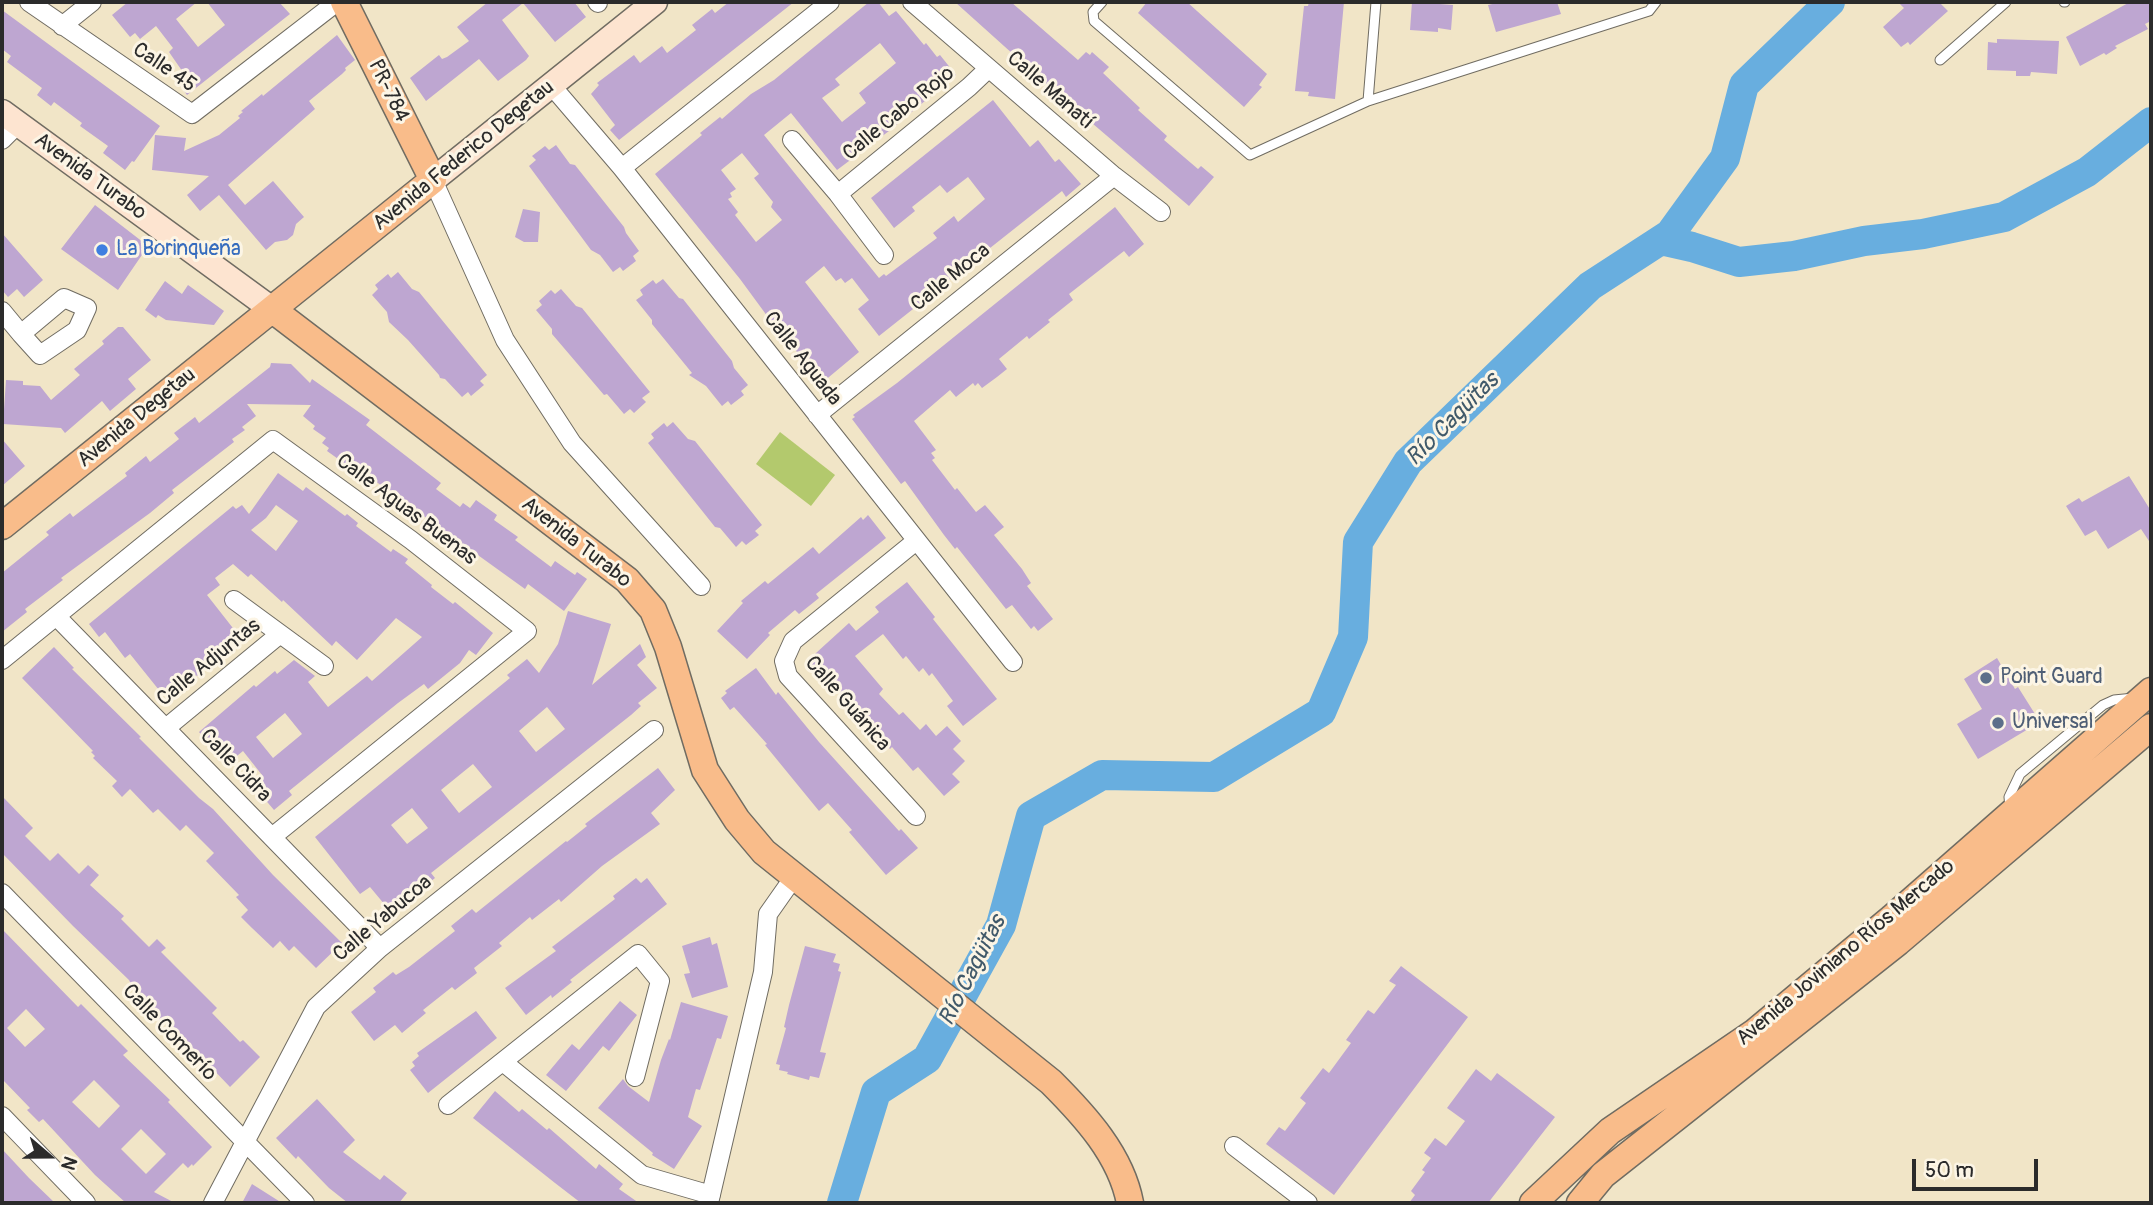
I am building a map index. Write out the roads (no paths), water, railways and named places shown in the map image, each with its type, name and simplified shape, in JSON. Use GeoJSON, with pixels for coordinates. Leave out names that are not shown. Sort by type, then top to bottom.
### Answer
{"type":"FeatureCollection","features":[{"type":"Feature","properties":{"kind":"main road","name":"PR-784"},"geometry":{"type":"LineString","coordinates":[[344,2],[433,180]]}},
{"type":"Feature","properties":{"kind":"main road","name":"Avenida Federico Degetau"},"geometry":{"type":"LineString","coordinates":[[273,310],[433,180]]}},
{"type":"Feature","properties":{"kind":"main road","name":"Avenida Degetau"},"geometry":{"type":"LineString","coordinates":[[2,526],[273,310]]}},
{"type":"Feature","properties":{"kind":"main road","name":"Avenida Turabo"},"geometry":{"type":"LineString","coordinates":[[273,310],[626,580],[653,610],[668,647],[705,770],[737,820],[764,852],[1051,1082],[1105,1144],[1127,1186],[1130,1203]]}},
{"type":"Feature","properties":{"kind":"main road","name":"Avenida Joviniano Ríos Mercado"},"geometry":{"type":"LineString","coordinates":[[1533,1203],[1610,1131],[1755,1032],[1892,918],[2148,694]]}},
{"type":"Feature","properties":{"kind":"main road","name":"Avenida Joviniano Ríos Mercado"},"geometry":{"type":"LineString","coordinates":[[1580,1203],[1603,1175],[1898,942],[2151,727]]}},
{"type":"Feature","properties":{"kind":"street","name":"Calle 45"},"geometry":{"type":"LineString","coordinates":[[29,2],[192,114],[337,2]]}},
{"type":"Feature","properties":{"kind":"street"},"geometry":{"type":"LineString","coordinates":[[62,26],[92,2]]}},
{"type":"Feature","properties":{"kind":"street","name":"Avenida Federico Degetau"},"geometry":{"type":"LineString","coordinates":[[433,180],[656,2]]}},
{"type":"Feature","properties":{"kind":"street"},"geometry":{"type":"LineString","coordinates":[[622,168],[830,2]]}},
{"type":"Feature","properties":{"kind":"street","name":"Calle Manatí"},"geometry":{"type":"LineString","coordinates":[[912,2],[1114,176],[1161,212]]}},
{"type":"Feature","properties":{"kind":"street","name":"Calle Cabo Rojo"},"geometry":{"type":"LineString","coordinates":[[838,194],[988,69]]}},
{"type":"Feature","properties":{"kind":"street","name":"Calle Aguada"},"geometry":{"type":"LineString","coordinates":[[551,85],[622,168],[1013,662]]}},
{"type":"Feature","properties":{"kind":"street","name":"Avenida Turabo"},"geometry":{"type":"LineString","coordinates":[[7,125],[273,310]]}},
{"type":"Feature","properties":{"kind":"street","name":"Calle Cabo Rojo"},"geometry":{"type":"LineString","coordinates":[[792,140],[838,194],[884,255]]}},
{"type":"Feature","properties":{"kind":"street","name":"Calle Moca"},"geometry":{"type":"LineString","coordinates":[[817,415],[1114,176]]}},
{"type":"Feature","properties":{"kind":"street"},"geometry":{"type":"LineString","coordinates":[[433,180],[505,340],[572,443],[701,586]]}},
{"type":"Feature","properties":{"kind":"street"},"geometry":{"type":"LineString","coordinates":[[2,311],[21,334]]}},
{"type":"Feature","properties":{"kind":"street","name":"Calle Aguas Buenas"},"geometry":{"type":"LineString","coordinates":[[2,660],[273,440],[411,540],[527,631],[272,837]]}},
{"type":"Feature","properties":{"kind":"street","name":"Calle Guánica"},"geometry":{"type":"LineString","coordinates":[[916,541],[793,641],[784,661],[788,676],[916,816]]}},
{"type":"Feature","properties":{"kind":"street","name":"Calle Adjuntas"},"geometry":{"type":"LineString","coordinates":[[234,600],[324,666]]}},
{"type":"Feature","properties":{"kind":"street","name":"Calle Cidra"},"geometry":{"type":"LineString","coordinates":[[56,616],[380,948]]}},
{"type":"Feature","properties":{"kind":"street","name":"Calle Adjuntas"},"geometry":{"type":"LineString","coordinates":[[166,728],[280,634]]}},
{"type":"Feature","properties":{"kind":"street","name":"Calle Yabucoa"},"geometry":{"type":"LineString","coordinates":[[213,1203],[316,1007],[380,948],[654,730]]}},
{"type":"Feature","properties":{"kind":"street"},"geometry":{"type":"LineString","coordinates":[[503,1062],[642,1175],[710,1199],[763,972],[768,914],[794,877]]}},
{"type":"Feature","properties":{"kind":"street","name":"Calle Comerío"},"geometry":{"type":"LineString","coordinates":[[2,892],[243,1143],[305,1203]]}},
{"type":"Feature","properties":{"kind":"street"},"geometry":{"type":"LineString","coordinates":[[448,1105],[638,954],[660,981],[635,1077]]}},
{"type":"Feature","properties":{"kind":"street"},"geometry":{"type":"LineString","coordinates":[[2,1116],[86,1203]]}},
{"type":"Feature","properties":{"kind":"street"},"geometry":{"type":"LineString","coordinates":[[1234,1146],[1308,1203]]}},
{"type":"Feature","properties":{"kind":"lane"},"geometry":{"type":"LineString","coordinates":[[1102,2],[1093,12],[1094,21],[1250,155],[1368,101],[1648,12],[1656,2]]}},
{"type":"Feature","properties":{"kind":"lane"},"geometry":{"type":"LineString","coordinates":[[1368,101],[1376,2]]}},
{"type":"Feature","properties":{"kind":"lane"},"geometry":{"type":"LineString","coordinates":[[1940,60],[2006,2]]}},
{"type":"Feature","properties":{"kind":"waterway","name":"Río Cagüitas"},"geometry":{"type":"LineString","coordinates":[[842,1203],[876,1092],[927,1059],[1001,925],[1031,816],[1102,775],[1214,777],[1321,712],[1353,637],[1358,542],[1408,462],[1590,286],[1670,234],[1725,158],[1744,85],[1830,2]]}},
{"type":"Feature","properties":{"kind":"waterway","name":"Río Cagüitas"},"geometry":{"type":"LineString","coordinates":[[1661,240],[1739,262],[1794,256],[2004,217],[2087,172],[2151,122]]}},
{"type":"Feature","properties":{"kind":"place","name":"La Borinqueña"},"geometry":{"type":"Point","coordinates":[102,250]}},
{"type":"Feature","properties":{"kind":"place","name":"Point Guard"},"geometry":{"type":"Point","coordinates":[1986,678]}},
{"type":"Feature","properties":{"kind":"place","name":"Universal"},"geometry":{"type":"Point","coordinates":[1998,723]}}]}
